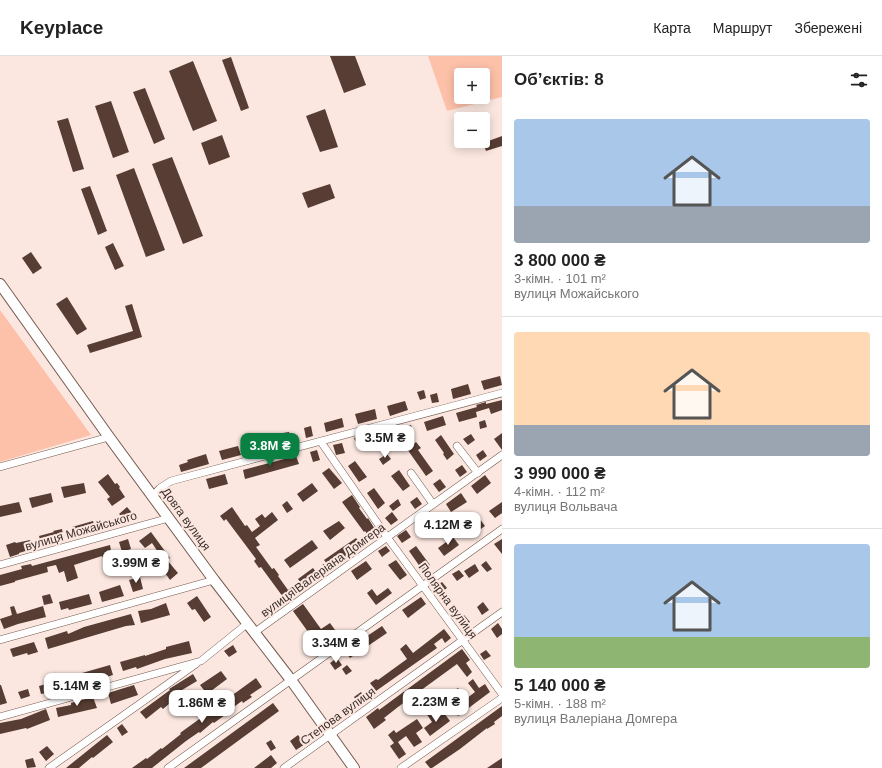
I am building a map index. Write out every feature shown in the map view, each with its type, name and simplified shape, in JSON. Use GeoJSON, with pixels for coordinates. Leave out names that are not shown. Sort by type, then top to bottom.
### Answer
{"type":"FeatureCollection","features":[{"type":"Feature","properties":{"kind":"street","name":"Довга вулиця"},"geometry":{"type":"LineString","coordinates":[[0,284],[109,438],[214,580],[291,680],[354,768]]}},
{"type":"Feature","properties":{"kind":"street"},"geometry":{"type":"LineString","coordinates":[[153,496],[160,488],[171,481],[502,393]]}},
{"type":"Feature","properties":{"kind":"street"},"geometry":{"type":"LineString","coordinates":[[0,467],[109,438]]}},
{"type":"Feature","properties":{"kind":"street","name":"Полярна вулиця"},"geometry":{"type":"LineString","coordinates":[[321,442],[387,537],[502,694]]}},
{"type":"Feature","properties":{"kind":"street"},"geometry":{"type":"LineString","coordinates":[[457,446],[478,473]]}},
{"type":"Feature","properties":{"kind":"street","name":"вулиця Валеріана Домгера"},"geometry":{"type":"LineString","coordinates":[[255,632],[502,455]]}},
{"type":"Feature","properties":{"kind":"street"},"geometry":{"type":"LineString","coordinates":[[411,473],[433,504]]}},
{"type":"Feature","properties":{"kind":"street","name":"вулиця Можайського"},"geometry":{"type":"LineString","coordinates":[[0,566],[169,518]]}},
{"type":"Feature","properties":{"kind":"street"},"geometry":{"type":"LineString","coordinates":[[168,768],[502,529]]}},
{"type":"Feature","properties":{"kind":"street"},"geometry":{"type":"LineString","coordinates":[[0,640],[214,580]]}},
{"type":"Feature","properties":{"kind":"street","name":"Степова вулиця"},"geometry":{"type":"LineString","coordinates":[[284,768],[502,612]]}},
{"type":"Feature","properties":{"kind":"street","name":"вулиця Валеріана Домгера"},"geometry":{"type":"LineString","coordinates":[[0,717],[201,661],[248,623]]}},
{"type":"Feature","properties":{"kind":"street"},"geometry":{"type":"LineString","coordinates":[[49,768],[201,661]]}},
{"type":"Feature","properties":{"kind":"street"},"geometry":{"type":"LineString","coordinates":[[401,768],[502,698]]}},
{"type":"Feature","properties":{"kind":"shaded area"},"geometry":{"type":"Polygon","coordinates":[[[428,56],[502,56],[502,97],[490,100],[490,68],[454,68],[454,104],[474,104],[447,111],[428,56]]]}},
{"type":"Feature","properties":{"kind":"shaded area"},"geometry":{"type":"Polygon","coordinates":[[[0,310],[91,435],[0,462],[0,310]]]}},
{"type":"Feature","properties":{"kind":"building"},"geometry":{"type":"Polygon","coordinates":[[[330,56],[355,56],[366,85],[344,93],[330,56]]]}},
{"type":"Feature","properties":{"kind":"building"},"geometry":{"type":"Polygon","coordinates":[[[231,57],[249,108],[241,111],[222,60],[231,57]]]}},
{"type":"Feature","properties":{"kind":"building"},"geometry":{"type":"Polygon","coordinates":[[[193,61],[217,121],[193,131],[169,71],[193,61]]]}},
{"type":"Feature","properties":{"kind":"building"},"geometry":{"type":"Polygon","coordinates":[[[145,88],[165,139],[154,144],[133,92],[145,88]]]}},
{"type":"Feature","properties":{"kind":"building"},"geometry":{"type":"Polygon","coordinates":[[[111,101],[129,152],[113,158],[95,106],[111,101]]]}},
{"type":"Feature","properties":{"kind":"building"},"geometry":{"type":"Polygon","coordinates":[[[325,109],[338,147],[320,152],[306,116],[325,109]]]}},
{"type":"Feature","properties":{"kind":"building"},"geometry":{"type":"Polygon","coordinates":[[[68,118],[84,169],[73,172],[57,121],[68,118]]]}},
{"type":"Feature","properties":{"kind":"building"},"geometry":{"type":"Polygon","coordinates":[[[222,135],[230,157],[209,165],[201,143],[222,135]]]}},
{"type":"Feature","properties":{"kind":"building"},"geometry":{"type":"Polygon","coordinates":[[[502,136],[502,146],[486,151],[485,148],[490,148],[490,140],[502,136]]]}},
{"type":"Feature","properties":{"kind":"building"},"geometry":{"type":"Polygon","coordinates":[[[172,157],[203,236],[183,244],[152,164],[172,157]]]}},
{"type":"Feature","properties":{"kind":"building"},"geometry":{"type":"Polygon","coordinates":[[[134,168],[165,250],[146,257],[116,175],[134,168]]]}},
{"type":"Feature","properties":{"kind":"building"},"geometry":{"type":"Polygon","coordinates":[[[330,184],[335,198],[308,208],[302,193],[330,184]]]}},
{"type":"Feature","properties":{"kind":"building"},"geometry":{"type":"Polygon","coordinates":[[[90,186],[107,231],[98,235],[81,189],[90,186]]]}},
{"type":"Feature","properties":{"kind":"building"},"geometry":{"type":"Polygon","coordinates":[[[113,243],[124,266],[115,270],[105,247],[113,243]]]}},
{"type":"Feature","properties":{"kind":"building"},"geometry":{"type":"Polygon","coordinates":[[[31,252],[42,268],[33,274],[22,258],[31,252]]]}},
{"type":"Feature","properties":{"kind":"building"},"geometry":{"type":"Polygon","coordinates":[[[67,297],[87,329],[77,335],[56,304],[67,297]]]}},
{"type":"Feature","properties":{"kind":"building"},"geometry":{"type":"Polygon","coordinates":[[[132,304],[142,337],[90,353],[87,345],[133,331],[125,306],[132,304]]]}},
{"type":"Feature","properties":{"kind":"building"},"geometry":{"type":"Polygon","coordinates":[[[500,376],[502,385],[484,390],[481,381],[500,376]]]}},
{"type":"Feature","properties":{"kind":"building"},"geometry":{"type":"Polygon","coordinates":[[[468,384],[471,394],[453,399],[451,389],[468,384]]]}},
{"type":"Feature","properties":{"kind":"building"},"geometry":{"type":"Polygon","coordinates":[[[424,390],[426,398],[420,400],[417,392],[424,390]]]}},
{"type":"Feature","properties":{"kind":"building"},"geometry":{"type":"Polygon","coordinates":[[[437,393],[439,402],[432,403],[430,395],[437,393]]]}},
{"type":"Feature","properties":{"kind":"building"},"geometry":{"type":"Polygon","coordinates":[[[502,400],[502,410],[491,414],[489,408],[476,412],[477,417],[459,422],[456,413],[477,407],[476,405],[486,402],[486,404],[502,400]]]}},
{"type":"Feature","properties":{"kind":"building"},"geometry":{"type":"Polygon","coordinates":[[[405,401],[408,410],[390,416],[387,406],[405,401]]]}},
{"type":"Feature","properties":{"kind":"building"},"geometry":{"type":"Polygon","coordinates":[[[375,409],[377,419],[358,424],[355,414],[375,409]]]}},
{"type":"Feature","properties":{"kind":"building"},"geometry":{"type":"Polygon","coordinates":[[[443,416],[446,425],[427,431],[424,422],[443,416]]]}},
{"type":"Feature","properties":{"kind":"building"},"geometry":{"type":"Polygon","coordinates":[[[342,418],[344,427],[326,432],[324,423],[342,418]]]}},
{"type":"Feature","properties":{"kind":"building"},"geometry":{"type":"Polygon","coordinates":[[[485,420],[487,427],[480,429],[479,422],[485,420]]]}},
{"type":"Feature","properties":{"kind":"building"},"geometry":{"type":"Polygon","coordinates":[[[411,425],[414,435],[396,439],[393,430],[411,425]]]}},
{"type":"Feature","properties":{"kind":"building"},"geometry":{"type":"Polygon","coordinates":[[[311,426],[313,436],[306,438],[304,428],[311,426]]]}},
{"type":"Feature","properties":{"kind":"building"},"geometry":{"type":"Polygon","coordinates":[[[289,432],[292,442],[282,444],[280,440],[284,439],[283,433],[289,432]]]}},
{"type":"Feature","properties":{"kind":"building"},"geometry":{"type":"Polygon","coordinates":[[[379,433],[382,443],[364,448],[361,438],[379,433]]]}},
{"type":"Feature","properties":{"kind":"building"},"geometry":{"type":"Polygon","coordinates":[[[502,433],[502,450],[494,439],[502,433]]]}},
{"type":"Feature","properties":{"kind":"building"},"geometry":{"type":"Polygon","coordinates":[[[471,434],[475,440],[468,445],[463,439],[471,434]]]}},
{"type":"Feature","properties":{"kind":"building"},"geometry":{"type":"Polygon","coordinates":[[[441,435],[454,454],[447,460],[435,440],[441,435]]]}},
{"type":"Feature","properties":{"kind":"building"},"geometry":{"type":"Polygon","coordinates":[[[360,436],[361,442],[356,443],[354,438],[360,436]]]}},
{"type":"Feature","properties":{"kind":"building"},"geometry":{"type":"Polygon","coordinates":[[[269,438],[272,447],[254,451],[251,442],[269,438]]]}},
{"type":"Feature","properties":{"kind":"building"},"geometry":{"type":"Polygon","coordinates":[[[416,442],[421,448],[418,450],[433,471],[426,476],[407,449],[416,442]]]}},
{"type":"Feature","properties":{"kind":"building"},"geometry":{"type":"Polygon","coordinates":[[[342,443],[345,453],[336,455],[333,445],[342,443]]]}},
{"type":"Feature","properties":{"kind":"building"},"geometry":{"type":"Polygon","coordinates":[[[238,446],[241,455],[222,460],[219,451],[238,446]]]}},
{"type":"Feature","properties":{"kind":"building"},"geometry":{"type":"Polygon","coordinates":[[[317,450],[320,460],[313,462],[310,452],[317,450]]]}},
{"type":"Feature","properties":{"kind":"building"},"geometry":{"type":"Polygon","coordinates":[[[483,450],[487,456],[480,461],[476,455],[483,450]]]}},
{"type":"Feature","properties":{"kind":"building"},"geometry":{"type":"Polygon","coordinates":[[[206,454],[209,464],[181,472],[179,465],[188,462],[187,460],[206,454]]]}},
{"type":"Feature","properties":{"kind":"building"},"geometry":{"type":"Polygon","coordinates":[[[387,454],[391,459],[383,465],[379,459],[387,454]]]}},
{"type":"Feature","properties":{"kind":"building"},"geometry":{"type":"Polygon","coordinates":[[[296,456],[299,464],[245,479],[243,470],[296,456]]]}},
{"type":"Feature","properties":{"kind":"building"},"geometry":{"type":"Polygon","coordinates":[[[355,461],[367,477],[359,482],[348,466],[355,461]]]}},
{"type":"Feature","properties":{"kind":"building"},"geometry":{"type":"Polygon","coordinates":[[[462,465],[467,472],[460,477],[455,470],[462,465]]]}},
{"type":"Feature","properties":{"kind":"building"},"geometry":{"type":"Polygon","coordinates":[[[329,468],[342,483],[334,489],[322,473],[329,468]]]}},
{"type":"Feature","properties":{"kind":"building"},"geometry":{"type":"Polygon","coordinates":[[[399,470],[410,486],[403,491],[391,476],[399,470]]]}},
{"type":"Feature","properties":{"kind":"building"},"geometry":{"type":"Polygon","coordinates":[[[108,474],[115,484],[117,483],[120,487],[119,488],[125,497],[112,506],[107,499],[110,497],[98,482],[108,474]]]}},
{"type":"Feature","properties":{"kind":"building"},"geometry":{"type":"Polygon","coordinates":[[[225,474],[228,484],[209,489],[206,479],[225,474]]]}},
{"type":"Feature","properties":{"kind":"building"},"geometry":{"type":"Polygon","coordinates":[[[485,475],[491,483],[477,494],[471,486],[485,475]]]}},
{"type":"Feature","properties":{"kind":"building"},"geometry":{"type":"Polygon","coordinates":[[[440,479],[446,487],[439,492],[433,484],[440,479]]]}},
{"type":"Feature","properties":{"kind":"building"},"geometry":{"type":"Polygon","coordinates":[[[84,483],[86,493],[64,498],[61,487],[84,483]]]}},
{"type":"Feature","properties":{"kind":"building"},"geometry":{"type":"Polygon","coordinates":[[[312,483],[318,491],[303,502],[297,494],[312,483]]]}},
{"type":"Feature","properties":{"kind":"building"},"geometry":{"type":"Polygon","coordinates":[[[374,488],[385,503],[378,509],[367,493],[374,488]]]}},
{"type":"Feature","properties":{"kind":"building"},"geometry":{"type":"Polygon","coordinates":[[[51,493],[53,502],[32,508],[29,498],[51,493]]]}},
{"type":"Feature","properties":{"kind":"building"},"geometry":{"type":"Polygon","coordinates":[[[461,493],[467,502],[451,512],[446,504],[461,493]]]}},
{"type":"Feature","properties":{"kind":"building"},"geometry":{"type":"Polygon","coordinates":[[[352,495],[360,507],[359,508],[367,519],[368,518],[378,534],[371,539],[342,502],[352,495]]]}},
{"type":"Feature","properties":{"kind":"building"},"geometry":{"type":"Polygon","coordinates":[[[417,497],[422,504],[415,509],[410,502],[417,497]]]}},
{"type":"Feature","properties":{"kind":"building"},"geometry":{"type":"Polygon","coordinates":[[[398,499],[401,505],[393,511],[389,506],[398,499]]]}},
{"type":"Feature","properties":{"kind":"building"},"geometry":{"type":"Polygon","coordinates":[[[287,501],[293,509],[287,513],[282,505],[287,501]]]}},
{"type":"Feature","properties":{"kind":"building"},"geometry":{"type":"Polygon","coordinates":[[[19,502],[22,512],[0,517],[0,506],[19,502]]]}},
{"type":"Feature","properties":{"kind":"building"},"geometry":{"type":"Polygon","coordinates":[[[502,502],[502,513],[495,518],[489,511],[502,502]]]}},
{"type":"Feature","properties":{"kind":"building"},"geometry":{"type":"Polygon","coordinates":[[[127,507],[133,514],[126,520],[119,514],[127,507]]]}},
{"type":"Feature","properties":{"kind":"building"},"geometry":{"type":"Polygon","coordinates":[[[232,507],[245,526],[247,525],[252,532],[260,526],[255,519],[262,514],[265,518],[272,512],[278,520],[255,538],[260,545],[256,547],[272,569],[274,568],[288,590],[300,582],[298,579],[313,568],[319,576],[286,601],[261,567],[259,568],[254,561],[256,559],[226,519],[224,521],[220,516],[232,507]]]}},
{"type":"Feature","properties":{"kind":"building"},"geometry":{"type":"Polygon","coordinates":[[[392,512],[398,520],[391,525],[385,518],[392,512]]]}},
{"type":"Feature","properties":{"kind":"building"},"geometry":{"type":"Polygon","coordinates":[[[435,512],[441,520],[426,531],[419,523],[435,512]]]}},
{"type":"Feature","properties":{"kind":"building"},"geometry":{"type":"Polygon","coordinates":[[[479,518],[485,526],[469,537],[464,530],[479,518]]]}},
{"type":"Feature","properties":{"kind":"building"},"geometry":{"type":"Polygon","coordinates":[[[93,521],[96,532],[75,537],[72,527],[93,521]]]}},
{"type":"Feature","properties":{"kind":"building"},"geometry":{"type":"Polygon","coordinates":[[[339,521],[345,528],[330,540],[323,531],[339,521]]]}},
{"type":"Feature","properties":{"kind":"building"},"geometry":{"type":"Polygon","coordinates":[[[62,529],[64,540],[52,542],[52,545],[42,548],[39,536],[62,529]]]}},
{"type":"Feature","properties":{"kind":"building"},"geometry":{"type":"Polygon","coordinates":[[[406,530],[411,537],[402,543],[397,536],[406,530]]]}},
{"type":"Feature","properties":{"kind":"building"},"geometry":{"type":"Polygon","coordinates":[[[151,532],[170,558],[167,560],[178,573],[170,580],[153,556],[158,552],[152,543],[145,548],[139,541],[151,532]]]}},
{"type":"Feature","properties":{"kind":"building"},"geometry":{"type":"Polygon","coordinates":[[[453,537],[459,545],[444,556],[438,548],[453,537]]]}},
{"type":"Feature","properties":{"kind":"building"},"geometry":{"type":"Polygon","coordinates":[[[356,538],[362,546],[330,568],[324,560],[356,538]]]}},
{"type":"Feature","properties":{"kind":"building"},"geometry":{"type":"Polygon","coordinates":[[[128,539],[131,549],[122,552],[119,542],[128,539]]]}},
{"type":"Feature","properties":{"kind":"building"},"geometry":{"type":"Polygon","coordinates":[[[502,539],[502,554],[494,544],[502,539]]]}},
{"type":"Feature","properties":{"kind":"building"},"geometry":{"type":"Polygon","coordinates":[[[30,540],[32,549],[10,557],[6,545],[30,540]]]}},
{"type":"Feature","properties":{"kind":"building"},"geometry":{"type":"Polygon","coordinates":[[[312,540],[318,548],[290,568],[284,560],[312,540]]]}},
{"type":"Feature","properties":{"kind":"building"},"geometry":{"type":"Polygon","coordinates":[[[110,545],[112,556],[103,558],[102,556],[74,565],[78,578],[67,582],[64,571],[59,573],[56,565],[47,567],[48,572],[0,586],[0,575],[22,569],[21,566],[31,564],[32,566],[110,545]]]}},
{"type":"Feature","properties":{"kind":"building"},"geometry":{"type":"Polygon","coordinates":[[[386,546],[390,551],[382,557],[378,551],[386,546]]]}},
{"type":"Feature","properties":{"kind":"building"},"geometry":{"type":"Polygon","coordinates":[[[416,546],[430,565],[423,571],[409,551],[416,546]]]}},
{"type":"Feature","properties":{"kind":"building"},"geometry":{"type":"Polygon","coordinates":[[[396,560],[407,575],[400,580],[388,565],[396,560]]]}},
{"type":"Feature","properties":{"kind":"building"},"geometry":{"type":"Polygon","coordinates":[[[366,561],[372,569],[357,580],[351,571],[366,561]]]}},
{"type":"Feature","properties":{"kind":"building"},"geometry":{"type":"Polygon","coordinates":[[[486,561],[492,569],[487,572],[481,565],[486,561]]]}},
{"type":"Feature","properties":{"kind":"building"},"geometry":{"type":"Polygon","coordinates":[[[475,564],[479,571],[469,578],[464,571],[475,564]]]}},
{"type":"Feature","properties":{"kind":"building"},"geometry":{"type":"Polygon","coordinates":[[[459,570],[464,576],[457,581],[452,574],[459,570]]]}},
{"type":"Feature","properties":{"kind":"building"},"geometry":{"type":"Polygon","coordinates":[[[140,577],[143,589],[133,592],[129,580],[140,577]]]}},
{"type":"Feature","properties":{"kind":"building"},"geometry":{"type":"Polygon","coordinates":[[[442,582],[447,588],[440,593],[435,587],[442,582]]]}},
{"type":"Feature","properties":{"kind":"building"},"geometry":{"type":"Polygon","coordinates":[[[120,585],[124,596],[102,602],[99,592],[120,585]]]}},
{"type":"Feature","properties":{"kind":"building"},"geometry":{"type":"Polygon","coordinates":[[[388,588],[392,593],[376,605],[367,593],[372,589],[377,596],[388,588]]]}},
{"type":"Feature","properties":{"kind":"building"},"geometry":{"type":"Polygon","coordinates":[[[50,594],[53,603],[44,605],[42,596],[50,594]]]}},
{"type":"Feature","properties":{"kind":"building"},"geometry":{"type":"Polygon","coordinates":[[[89,594],[92,604],[69,610],[68,608],[61,610],[59,602],[89,594]]]}},
{"type":"Feature","properties":{"kind":"building"},"geometry":{"type":"Polygon","coordinates":[[[197,596],[211,617],[204,622],[195,609],[192,610],[187,603],[197,596]]]}},
{"type":"Feature","properties":{"kind":"building"},"geometry":{"type":"Polygon","coordinates":[[[421,597],[426,604],[408,618],[402,610],[421,597]]]}},
{"type":"Feature","properties":{"kind":"building"},"geometry":{"type":"Polygon","coordinates":[[[483,602],[489,610],[482,615],[477,607],[483,602]]]}},
{"type":"Feature","properties":{"kind":"building"},"geometry":{"type":"Polygon","coordinates":[[[166,603],[170,615],[141,623],[138,611],[151,609],[166,603]]]}},
{"type":"Feature","properties":{"kind":"building"},"geometry":{"type":"Polygon","coordinates":[[[303,604],[321,629],[330,623],[338,634],[315,650],[307,639],[311,636],[293,611],[303,604]]]}},
{"type":"Feature","properties":{"kind":"building"},"geometry":{"type":"Polygon","coordinates":[[[14,606],[17,614],[43,606],[46,617],[4,629],[0,619],[12,615],[10,607],[14,606]]]}},
{"type":"Feature","properties":{"kind":"building"},"geometry":{"type":"Polygon","coordinates":[[[131,614],[135,625],[126,626],[48,649],[45,638],[67,631],[68,634],[84,627],[131,614]]]}},
{"type":"Feature","properties":{"kind":"building"},"geometry":{"type":"Polygon","coordinates":[[[464,615],[470,622],[464,627],[458,620],[464,615]]]}},
{"type":"Feature","properties":{"kind":"building"},"geometry":{"type":"Polygon","coordinates":[[[498,623],[502,629],[502,634],[497,638],[491,629],[498,623]]]}},
{"type":"Feature","properties":{"kind":"building"},"geometry":{"type":"Polygon","coordinates":[[[382,626],[387,633],[350,658],[345,651],[382,626]]]}},
{"type":"Feature","properties":{"kind":"building"},"geometry":{"type":"Polygon","coordinates":[[[444,629],[451,638],[445,643],[442,638],[434,644],[437,648],[376,691],[370,683],[376,679],[378,680],[407,659],[400,649],[406,644],[413,653],[444,629]]]}},
{"type":"Feature","properties":{"kind":"building"},"geometry":{"type":"Polygon","coordinates":[[[189,641],[192,653],[165,659],[137,669],[136,667],[123,671],[120,662],[145,656],[166,649],[166,647],[189,641]]]}},
{"type":"Feature","properties":{"kind":"building"},"geometry":{"type":"Polygon","coordinates":[[[34,642],[38,652],[13,657],[10,649],[34,642]]]}},
{"type":"Feature","properties":{"kind":"building"},"geometry":{"type":"Polygon","coordinates":[[[233,645],[237,652],[229,657],[224,651],[233,645]]]}},
{"type":"Feature","properties":{"kind":"building"},"geometry":{"type":"Polygon","coordinates":[[[462,649],[470,660],[466,663],[472,672],[467,677],[457,664],[398,707],[384,718],[386,720],[374,729],[366,717],[378,708],[379,710],[462,649]]]}},
{"type":"Feature","properties":{"kind":"building"},"geometry":{"type":"Polygon","coordinates":[[[486,650],[491,656],[484,660],[480,654],[486,650]]]}},
{"type":"Feature","properties":{"kind":"building"},"geometry":{"type":"Polygon","coordinates":[[[337,658],[342,665],[335,670],[330,663],[337,658]]]}},
{"type":"Feature","properties":{"kind":"building"},"geometry":{"type":"Polygon","coordinates":[[[110,665],[113,675],[80,686],[41,694],[39,686],[110,665]]]}},
{"type":"Feature","properties":{"kind":"building"},"geometry":{"type":"Polygon","coordinates":[[[347,665],[352,671],[346,675],[342,669],[347,665]]]}},
{"type":"Feature","properties":{"kind":"building"},"geometry":{"type":"Polygon","coordinates":[[[221,671],[227,679],[207,694],[200,685],[221,671]]]}},
{"type":"Feature","properties":{"kind":"building"},"geometry":{"type":"Polygon","coordinates":[[[193,674],[197,681],[182,690],[183,692],[163,709],[161,707],[146,719],[140,712],[170,690],[169,689],[193,674]]]}},
{"type":"Feature","properties":{"kind":"building"},"geometry":{"type":"Polygon","coordinates":[[[256,678],[262,687],[250,695],[252,697],[243,703],[242,701],[200,733],[199,732],[186,741],[152,768],[132,768],[161,748],[162,749],[181,734],[180,733],[256,678]]]}},
{"type":"Feature","properties":{"kind":"building"},"geometry":{"type":"Polygon","coordinates":[[[473,679],[479,688],[485,684],[490,692],[458,716],[453,708],[460,703],[452,692],[458,688],[466,699],[475,692],[468,683],[473,679]]]}},
{"type":"Feature","properties":{"kind":"building"},"geometry":{"type":"Polygon","coordinates":[[[0,685],[7,703],[0,705],[0,685]]]}},
{"type":"Feature","properties":{"kind":"building"},"geometry":{"type":"Polygon","coordinates":[[[134,685],[138,695],[111,704],[108,693],[134,685]]]}},
{"type":"Feature","properties":{"kind":"building"},"geometry":{"type":"Polygon","coordinates":[[[28,689],[30,696],[21,699],[18,692],[28,689]]]}},
{"type":"Feature","properties":{"kind":"building"},"geometry":{"type":"Polygon","coordinates":[[[361,692],[366,699],[359,704],[354,697],[361,692]]]}},
{"type":"Feature","properties":{"kind":"building"},"geometry":{"type":"Polygon","coordinates":[[[93,697],[97,708],[58,717],[56,708],[71,705],[71,703],[93,697]]]}},
{"type":"Feature","properties":{"kind":"building"},"geometry":{"type":"Polygon","coordinates":[[[273,703],[279,711],[201,768],[184,768],[273,703]]]}},
{"type":"Feature","properties":{"kind":"building"},"geometry":{"type":"Polygon","coordinates":[[[502,706],[502,716],[494,722],[495,724],[487,728],[432,768],[430,768],[425,762],[502,706]]]}},
{"type":"Feature","properties":{"kind":"building"},"geometry":{"type":"Polygon","coordinates":[[[46,709],[50,720],[27,729],[0,734],[0,723],[21,719],[46,709]]]}},
{"type":"Feature","properties":{"kind":"building"},"geometry":{"type":"Polygon","coordinates":[[[430,710],[437,718],[444,713],[450,721],[430,736],[424,728],[432,722],[426,713],[430,710]]]}},
{"type":"Feature","properties":{"kind":"building"},"geometry":{"type":"Polygon","coordinates":[[[417,719],[423,728],[416,733],[422,742],[414,747],[406,736],[398,742],[406,754],[399,759],[390,746],[394,743],[388,735],[394,730],[396,733],[417,719]]]}},
{"type":"Feature","properties":{"kind":"building"},"geometry":{"type":"Polygon","coordinates":[[[122,724],[128,732],[122,736],[117,728],[122,724]]]}},
{"type":"Feature","properties":{"kind":"building"},"geometry":{"type":"Polygon","coordinates":[[[107,735],[113,742],[79,768],[66,768],[107,735]]]}},
{"type":"Feature","properties":{"kind":"building"},"geometry":{"type":"Polygon","coordinates":[[[298,735],[305,744],[296,750],[290,741],[298,735]]]}},
{"type":"Feature","properties":{"kind":"building"},"geometry":{"type":"Polygon","coordinates":[[[271,740],[276,748],[271,751],[266,743],[271,740]]]}},
{"type":"Feature","properties":{"kind":"building"},"geometry":{"type":"Polygon","coordinates":[[[47,746],[54,754],[46,761],[39,752],[47,746]]]}},
{"type":"Feature","properties":{"kind":"building"},"geometry":{"type":"Polygon","coordinates":[[[271,755],[277,763],[271,768],[254,768],[271,755]]]}},
{"type":"Feature","properties":{"kind":"building"},"geometry":{"type":"Polygon","coordinates":[[[33,758],[36,767],[27,768],[25,760],[33,758]]]}},
{"type":"Feature","properties":{"kind":"building"},"geometry":{"type":"Polygon","coordinates":[[[502,758],[502,768],[487,768],[502,758]]]}}]}
